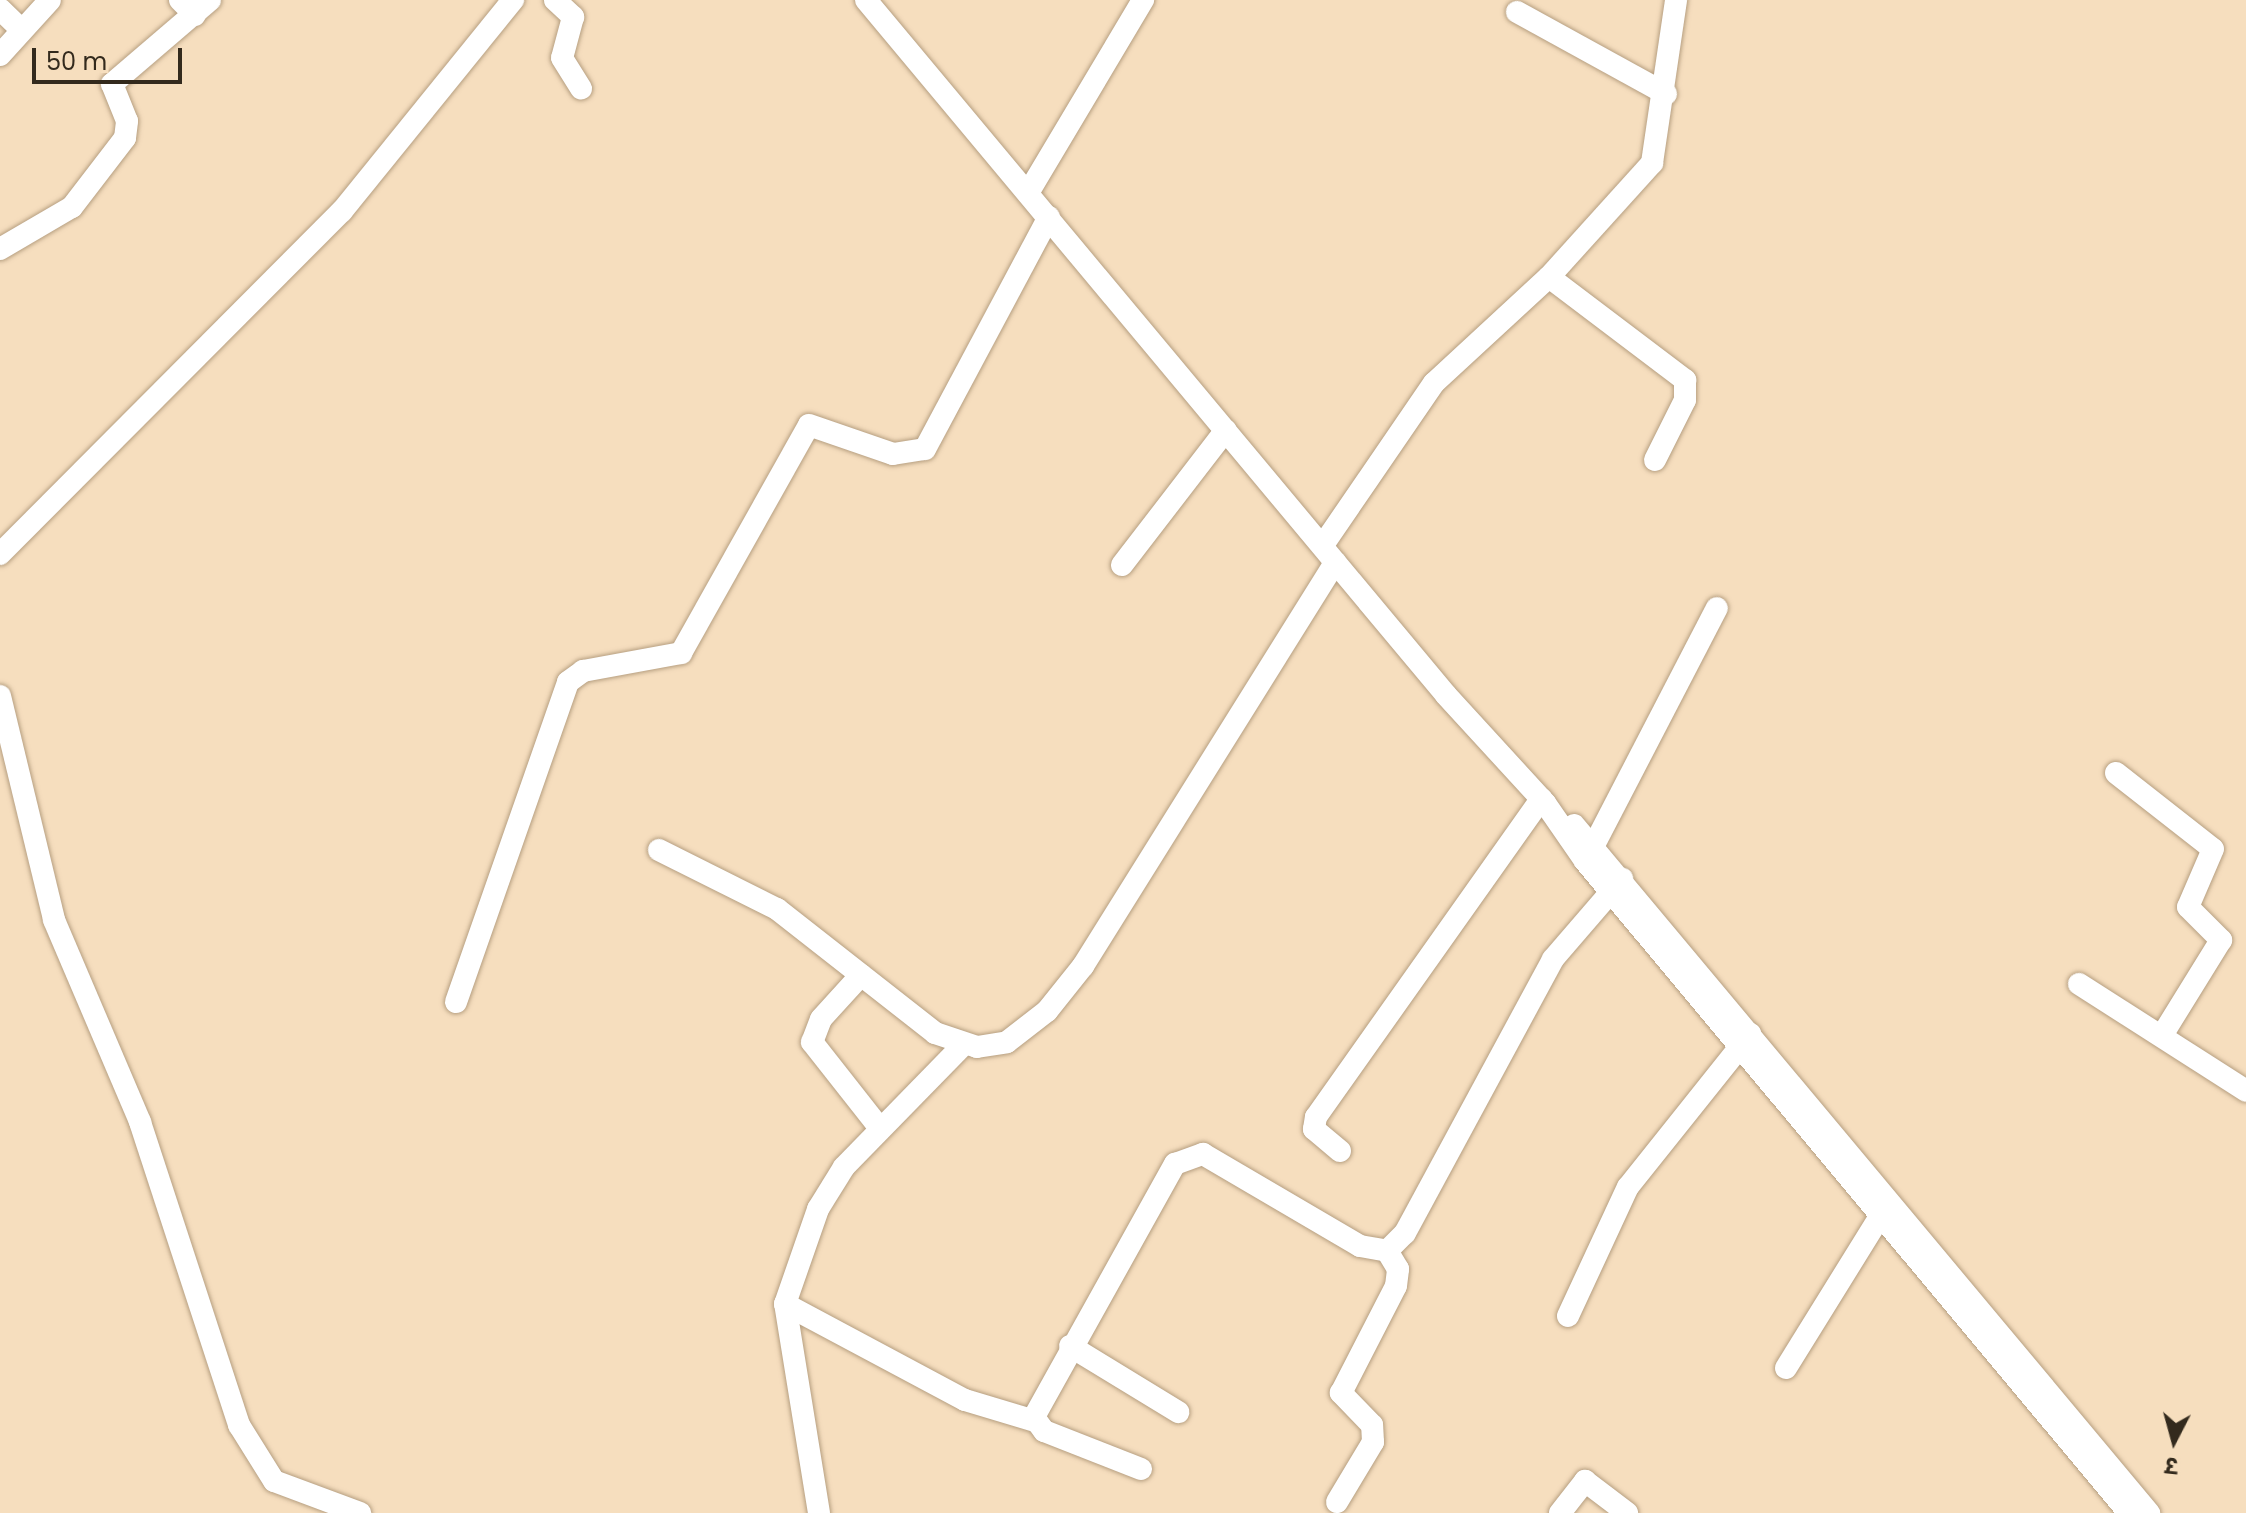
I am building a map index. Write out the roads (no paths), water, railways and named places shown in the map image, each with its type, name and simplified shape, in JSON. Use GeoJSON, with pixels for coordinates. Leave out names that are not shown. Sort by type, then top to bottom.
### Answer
{"type":"FeatureCollection","features":[{"type":"Feature","properties":{"kind":"street"},"geometry":{"type":"LineString","coordinates":[[0,55],[50,0]]}},
{"type":"Feature","properties":{"kind":"street"},"geometry":{"type":"LineString","coordinates":[[0,554],[342,211],[513,0]]}},
{"type":"Feature","properties":{"kind":"street"},"geometry":{"type":"LineString","coordinates":[[555,0],[573,17],[562,58],[581,89]]}},
{"type":"Feature","properties":{"kind":"street"},"geometry":{"type":"LineString","coordinates":[[866,0],[1329,554],[1746,1038],[2025,1375],[2149,1513]]}},
{"type":"Feature","properties":{"kind":"street"},"geometry":{"type":"LineString","coordinates":[[1028,193],[1143,0]]}},
{"type":"Feature","properties":{"kind":"street"},"geometry":{"type":"LineString","coordinates":[[659,850],[777,909],[861,975],[963,1045],[1007,1042],[1063,993],[1428,391],[1549,277],[1652,163],[1666,94],[1676,0]]}},
{"type":"Feature","properties":{"kind":"street"},"geometry":{"type":"LineString","coordinates":[[0,249],[15,235],[61,218],[111,160],[127,121],[112,84],[195,5]]}},
{"type":"Feature","properties":{"kind":"street"},"geometry":{"type":"LineString","coordinates":[[0,9],[22,30]]}},
{"type":"Feature","properties":{"kind":"street"},"geometry":{"type":"LineString","coordinates":[[1517,12],[1666,94]]}},
{"type":"Feature","properties":{"kind":"street"},"geometry":{"type":"LineString","coordinates":[[456,1002],[568,682],[583,671],[681,653],[809,425],[893,454],[925,449],[1049,217]]}},
{"type":"Feature","properties":{"kind":"street"},"geometry":{"type":"LineString","coordinates":[[1549,277],[1685,380],[1685,400],[1655,460]]}},
{"type":"Feature","properties":{"kind":"street"},"geometry":{"type":"LineString","coordinates":[[1122,565],[1226,430]]}},
{"type":"Feature","properties":{"kind":"street"},"geometry":{"type":"LineString","coordinates":[[1593,847],[1717,608]]}},
{"type":"Feature","properties":{"kind":"street"},"geometry":{"type":"LineString","coordinates":[[0,696],[54,920],[140,1122],[239,1425],[274,1481],[360,1513]]}},
{"type":"Feature","properties":{"kind":"street"},"geometry":{"type":"LineString","coordinates":[[2116,773],[2213,849],[2188,907],[2221,940],[2163,1034]]}},
{"type":"Feature","properties":{"kind":"street"},"geometry":{"type":"LineString","coordinates":[[1543,801],[1593,847],[1615,884]]}},
{"type":"Feature","properties":{"kind":"street"},"geometry":{"type":"LineString","coordinates":[[1340,1151],[1314,1129],[1316,1117],[1543,801]]}},
{"type":"Feature","properties":{"kind":"street"},"geometry":{"type":"LineString","coordinates":[[1387,1251],[1405,1233],[1539,982],[1615,884]]}},
{"type":"Feature","properties":{"kind":"street"},"geometry":{"type":"LineString","coordinates":[[861,975],[821,1019],[812,1042],[879,1127]]}},
{"type":"Feature","properties":{"kind":"street"},"geometry":{"type":"LineString","coordinates":[[2079,984],[2163,1034],[2246,1091]]}},
{"type":"Feature","properties":{"kind":"street"},"geometry":{"type":"LineString","coordinates":[[1568,1316],[1628,1187],[1746,1038]]}},
{"type":"Feature","properties":{"kind":"street"},"geometry":{"type":"LineString","coordinates":[[819,1513],[785,1304],[818,1209],[879,1127],[963,1045]]}},
{"type":"Feature","properties":{"kind":"street"},"geometry":{"type":"LineString","coordinates":[[1035,1421],[1070,1346],[1175,1164],[1188,1153],[1214,1159],[1360,1246],[1387,1251],[1398,1269],[1396,1286],[1341,1393],[1372,1425],[1373,1442],[1337,1502]]}},
{"type":"Feature","properties":{"kind":"street"},"geometry":{"type":"LineString","coordinates":[[1786,1368],[1885,1208]]}},
{"type":"Feature","properties":{"kind":"street"},"geometry":{"type":"LineString","coordinates":[[785,1304],[965,1400],[1035,1421],[1141,1469]]}},
{"type":"Feature","properties":{"kind":"street"},"geometry":{"type":"LineString","coordinates":[[1070,1346],[1178,1412]]}},
{"type":"Feature","properties":{"kind":"street"},"geometry":{"type":"LineString","coordinates":[[2025,1375],[2129,1513]]}},
{"type":"Feature","properties":{"kind":"street"},"geometry":{"type":"LineString","coordinates":[[1560,1513],[1585,1481],[1627,1513]]}}]}
